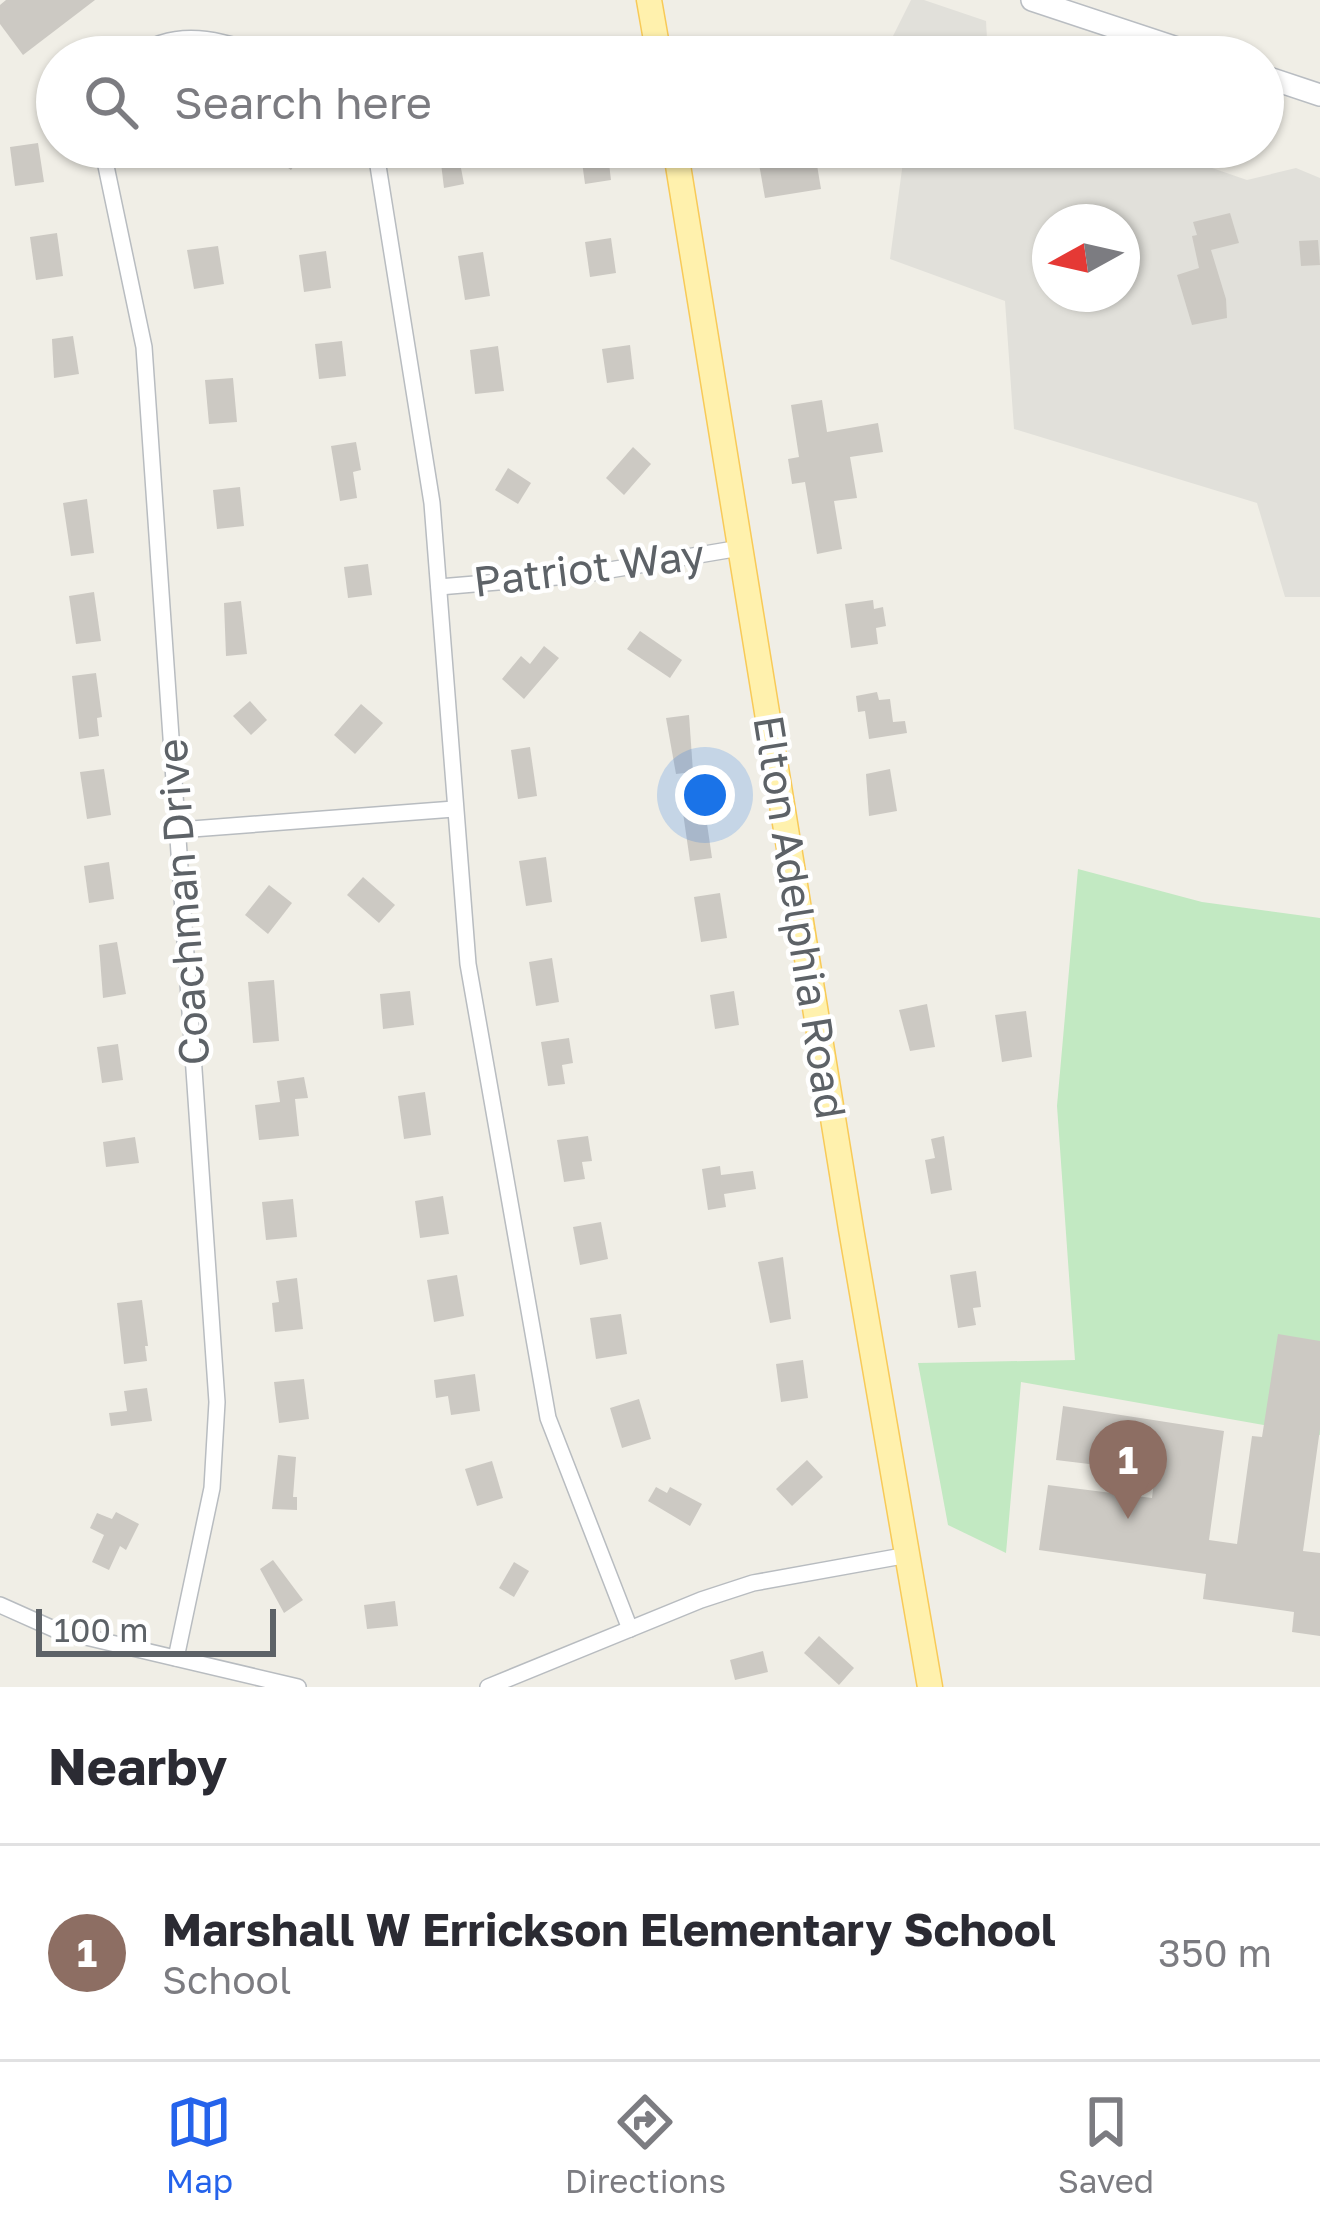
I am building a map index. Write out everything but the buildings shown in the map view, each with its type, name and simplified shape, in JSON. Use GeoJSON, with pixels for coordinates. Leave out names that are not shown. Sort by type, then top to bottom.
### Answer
{"type":"FeatureCollection","features":[{"type":"Feature","properties":{"kind":"main road"},"geometry":{"type":"LineString","coordinates":[[650,0],[656,36]]}},
{"type":"Feature","properties":{"kind":"main road"},"geometry":{"type":"LineString","coordinates":[[1032,0],[1141,36]]}},
{"type":"Feature","properties":{"kind":"main road"},"geometry":{"type":"LineString","coordinates":[[1284,83],[1320,95]]}},
{"type":"Feature","properties":{"kind":"main road","name":"Elton Adelphia Road"},"geometry":{"type":"LineString","coordinates":[[677,168],[930,1687]]}},
{"type":"Feature","properties":{"kind":"street","name":"Coachman Drive"},"geometry":{"type":"LineString","coordinates":[[106,168],[144,347],[217,1402],[212,1488],[176,1658]]}},
{"type":"Feature","properties":{"kind":"street"},"geometry":{"type":"LineString","coordinates":[[378,168],[425,450],[467,964],[539,1379],[558,1451],[630,1629]]}},
{"type":"Feature","properties":{"kind":"street","name":"Patriot Way"},"geometry":{"type":"LineString","coordinates":[[439,587],[580,575],[740,548]]}},
{"type":"Feature","properties":{"kind":"street"},"geometry":{"type":"LineString","coordinates":[[179,830],[454,809]]}},
{"type":"Feature","properties":{"kind":"street"},"geometry":{"type":"LineString","coordinates":[[488,1687],[753,1583],[908,1555]]}},
{"type":"Feature","properties":{"kind":"street"},"geometry":{"type":"LineString","coordinates":[[0,1605],[56,1630],[298,1687]]}},
{"type":"Feature","properties":{"kind":"shaded area"},"geometry":{"type":"Polygon","coordinates":[[[911,0],[986,21],[987,36],[893,36],[911,0]]]}},
{"type":"Feature","properties":{"kind":"shaded area"},"geometry":{"type":"Polygon","coordinates":[[[902,168],[1212,168],[1247,180],[1296,168],[1320,178],[1320,597],[1285,597],[1257,503],[1014,429],[1005,301],[890,259],[902,168]]]}},
{"type":"Feature","properties":{"kind":"green space"},"geometry":{"type":"Polygon","coordinates":[[[1078,869],[1202,902],[1320,918],[1320,1435],[1021,1382],[1006,1553],[948,1525],[918,1363],[1075,1360],[1057,1106],[1078,869]]]}},
{"type":"Feature","properties":{"kind":"place","name":"Marshall W Errickson Elementary School"},"geometry":{"type":"Point","coordinates":[1128,1519]}}]}
